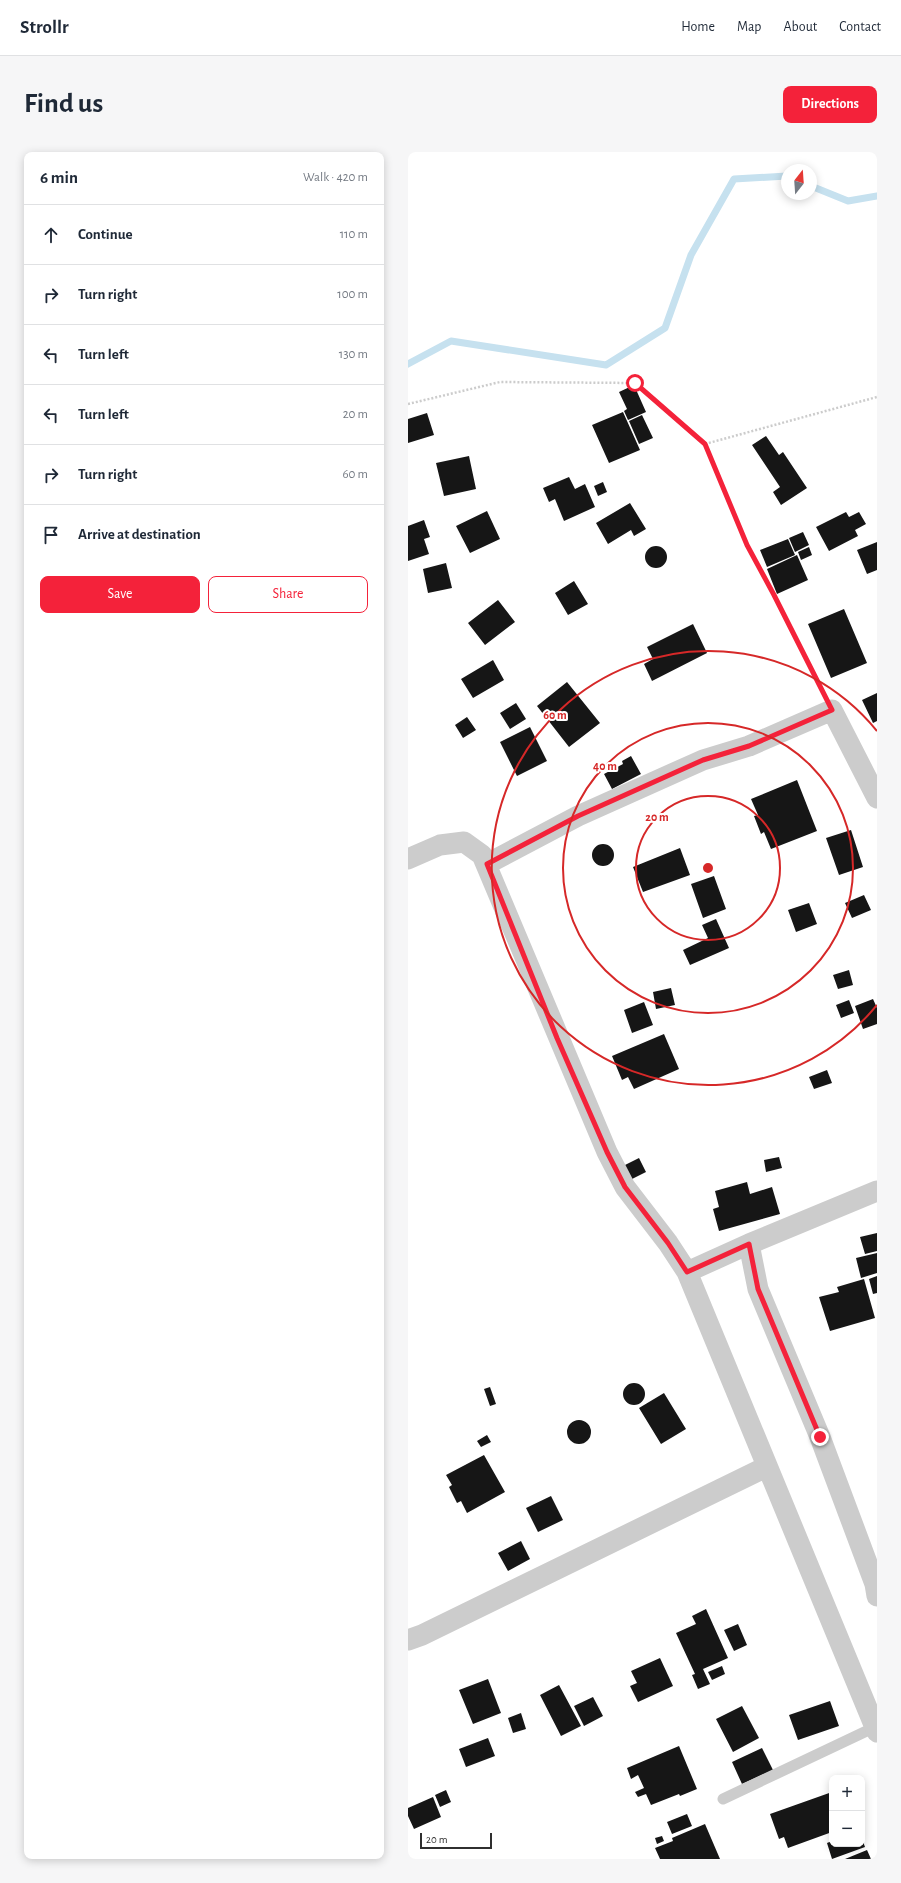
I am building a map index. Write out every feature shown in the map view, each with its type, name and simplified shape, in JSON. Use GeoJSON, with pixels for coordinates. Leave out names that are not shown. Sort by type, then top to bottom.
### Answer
{"type":"FeatureCollection","features":[{"type":"Feature","properties":{"kind":"street"},"geometry":{"type":"LineString","coordinates":[[487,864],[592,810],[703,760],[749,746],[832,710],[877,798]]}},
{"type":"Feature","properties":{"kind":"street"},"geometry":{"type":"LineString","coordinates":[[408,859],[440,845],[464,842],[482,855],[487,864],[557,1038],[607,1152],[625,1187],[668,1243],[687,1272],[766,1467],[876,1727]]}},
{"type":"Feature","properties":{"kind":"street"},"geometry":{"type":"LineString","coordinates":[[687,1272],[749,1244],[877,1191]]}},
{"type":"Feature","properties":{"kind":"street"},"geometry":{"type":"LineString","coordinates":[[749,1244],[758,1289],[820,1437],[875,1584],[877,1596]]}},
{"type":"Feature","properties":{"kind":"street"},"geometry":{"type":"LineString","coordinates":[[408,1640],[422,1635],[497,1599],[766,1467]]}},
{"type":"Feature","properties":{"kind":"lane"},"geometry":{"type":"LineString","coordinates":[[723,1799],[876,1727]]}},
{"type":"Feature","properties":{"kind":"path"},"geometry":{"type":"LineString","coordinates":[[408,404],[500,382],[635,383],[705,444],[747,545],[832,710]]}},
{"type":"Feature","properties":{"kind":"path"},"geometry":{"type":"LineString","coordinates":[[705,444],[877,397]]}},
{"type":"Feature","properties":{"kind":"building"},"geometry":{"type":"Polygon","coordinates":[[[634,385],[646,412],[628,420],[624,411],[627,409],[619,392],[634,385]]]}},
{"type":"Feature","properties":{"kind":"building"},"geometry":{"type":"Polygon","coordinates":[[[623,412],[640,450],[609,463],[592,425],[623,412]]]}},
{"type":"Feature","properties":{"kind":"building"},"geometry":{"type":"Polygon","coordinates":[[[427,413],[434,435],[408,443],[408,419],[427,413]]]}},
{"type":"Feature","properties":{"kind":"building"},"geometry":{"type":"Polygon","coordinates":[[[642,415],[653,438],[639,444],[629,421],[642,415]]]}},
{"type":"Feature","properties":{"kind":"building"},"geometry":{"type":"Polygon","coordinates":[[[766,436],[779,455],[783,452],[807,488],[781,505],[773,492],[780,487],[752,445],[766,436]]]}},
{"type":"Feature","properties":{"kind":"building"},"geometry":{"type":"Polygon","coordinates":[[[469,456],[476,489],[444,496],[436,463],[469,456]]]}},
{"type":"Feature","properties":{"kind":"building"},"geometry":{"type":"Polygon","coordinates":[[[569,477],[575,489],[585,484],[595,507],[564,521],[555,499],[549,502],[543,488],[569,477]]]}},
{"type":"Feature","properties":{"kind":"building"},"geometry":{"type":"Polygon","coordinates":[[[603,482],[607,492],[598,496],[594,486],[603,482]]]}},
{"type":"Feature","properties":{"kind":"building"},"geometry":{"type":"Polygon","coordinates":[[[630,503],[646,529],[634,536],[631,530],[608,544],[596,523],[630,503]]]}},
{"type":"Feature","properties":{"kind":"building"},"geometry":{"type":"Polygon","coordinates":[[[487,511],[500,539],[470,553],[456,526],[487,511]]]}},
{"type":"Feature","properties":{"kind":"building"},"geometry":{"type":"Polygon","coordinates":[[[846,512],[849,517],[859,512],[866,524],[855,530],[858,536],[829,551],[816,527],[846,512]]]}},
{"type":"Feature","properties":{"kind":"building"},"geometry":{"type":"Polygon","coordinates":[[[424,520],[430,537],[424,539],[429,554],[408,561],[408,526],[424,520]]]}},
{"type":"Feature","properties":{"kind":"building"},"geometry":{"type":"Polygon","coordinates":[[[803,532],[809,545],[795,552],[789,538],[803,532]]]}},
{"type":"Feature","properties":{"kind":"building"},"geometry":{"type":"Polygon","coordinates":[[[788,539],[795,555],[767,567],[760,550],[788,539]]]}},
{"type":"Feature","properties":{"kind":"building"},"geometry":{"type":"Polygon","coordinates":[[[877,542],[877,570],[867,574],[857,550],[877,542]]]}},
{"type":"Feature","properties":{"kind":"building"},"geometry":{"type":"Polygon","coordinates":[[[656,546],[664,549],[667,557],[664,565],[656,568],[648,565],[645,557],[648,549],[656,546]]]}},
{"type":"Feature","properties":{"kind":"building"},"geometry":{"type":"Polygon","coordinates":[[[809,547],[812,555],[801,560],[798,552],[809,547]]]}},
{"type":"Feature","properties":{"kind":"building"},"geometry":{"type":"Polygon","coordinates":[[[797,555],[808,580],[777,594],[767,569],[797,555]]]}},
{"type":"Feature","properties":{"kind":"building"},"geometry":{"type":"Polygon","coordinates":[[[446,563],[452,588],[428,593],[423,569],[446,563]]]}},
{"type":"Feature","properties":{"kind":"building"},"geometry":{"type":"Polygon","coordinates":[[[574,581],[588,604],[568,615],[555,593],[574,581]]]}},
{"type":"Feature","properties":{"kind":"building"},"geometry":{"type":"Polygon","coordinates":[[[498,600],[515,622],[485,645],[468,623],[498,600]]]}},
{"type":"Feature","properties":{"kind":"building"},"geometry":{"type":"Polygon","coordinates":[[[844,609],[867,663],[831,678],[808,624],[844,609]]]}},
{"type":"Feature","properties":{"kind":"building"},"geometry":{"type":"Polygon","coordinates":[[[693,624],[707,653],[652,681],[644,664],[653,659],[647,647],[693,624]]]}},
{"type":"Feature","properties":{"kind":"building"},"geometry":{"type":"Polygon","coordinates":[[[493,660],[504,680],[473,698],[461,679],[493,660]]]}},
{"type":"Feature","properties":{"kind":"building"},"geometry":{"type":"Polygon","coordinates":[[[567,682],[600,723],[569,747],[537,706],[567,682]]]}},
{"type":"Feature","properties":{"kind":"building"},"geometry":{"type":"Polygon","coordinates":[[[877,693],[877,721],[873,723],[862,700],[877,693]]]}},
{"type":"Feature","properties":{"kind":"building"},"geometry":{"type":"Polygon","coordinates":[[[516,703],[526,719],[510,729],[500,713],[516,703]]]}},
{"type":"Feature","properties":{"kind":"building"},"geometry":{"type":"Polygon","coordinates":[[[467,717],[476,730],[463,738],[455,725],[467,717]]]}},
{"type":"Feature","properties":{"kind":"building"},"geometry":{"type":"Polygon","coordinates":[[[530,727],[547,761],[517,776],[500,742],[530,727]]]}},
{"type":"Feature","properties":{"kind":"building"},"geometry":{"type":"Polygon","coordinates":[[[631,756],[641,774],[612,789],[604,774],[623,764],[622,761],[631,756]]]}},
{"type":"Feature","properties":{"kind":"building"},"geometry":{"type":"Polygon","coordinates":[[[797,780],[817,831],[771,849],[764,832],[761,834],[754,816],[758,815],[751,799],[797,780]]]}},
{"type":"Feature","properties":{"kind":"building"},"geometry":{"type":"Polygon","coordinates":[[[851,830],[863,867],[839,875],[826,838],[851,830]]]}},
{"type":"Feature","properties":{"kind":"building"},"geometry":{"type":"Polygon","coordinates":[[[603,844],[611,847],[614,855],[611,863],[603,866],[595,863],[592,855],[595,847],[603,844]]]}},
{"type":"Feature","properties":{"kind":"building"},"geometry":{"type":"Polygon","coordinates":[[[680,848],[690,875],[643,892],[633,867],[680,848]]]}},
{"type":"Feature","properties":{"kind":"building"},"geometry":{"type":"Polygon","coordinates":[[[714,876],[726,909],[703,918],[691,884],[714,876]]]}},
{"type":"Feature","properties":{"kind":"building"},"geometry":{"type":"Polygon","coordinates":[[[864,895],[871,910],[852,918],[845,903],[864,895]]]}},
{"type":"Feature","properties":{"kind":"building"},"geometry":{"type":"Polygon","coordinates":[[[809,903],[817,924],[796,932],[788,910],[809,903]]]}},
{"type":"Feature","properties":{"kind":"building"},"geometry":{"type":"Polygon","coordinates":[[[716,919],[729,948],[690,965],[683,950],[708,938],[702,925],[716,919]]]}},
{"type":"Feature","properties":{"kind":"building"},"geometry":{"type":"Polygon","coordinates":[[[849,970],[853,985],[838,989],[833,975],[849,970]]]}},
{"type":"Feature","properties":{"kind":"building"},"geometry":{"type":"Polygon","coordinates":[[[671,988],[675,1005],[656,1009],[653,992],[671,988]]]}},
{"type":"Feature","properties":{"kind":"building"},"geometry":{"type":"Polygon","coordinates":[[[873,999],[877,1008],[877,1024],[863,1029],[855,1006],[873,999]]]}},
{"type":"Feature","properties":{"kind":"building"},"geometry":{"type":"Polygon","coordinates":[[[849,1000],[854,1013],[841,1018],[836,1005],[849,1000]]]}},
{"type":"Feature","properties":{"kind":"building"},"geometry":{"type":"Polygon","coordinates":[[[644,1002],[653,1025],[632,1033],[624,1010],[644,1002]]]}},
{"type":"Feature","properties":{"kind":"building"},"geometry":{"type":"Polygon","coordinates":[[[664,1034],[679,1069],[634,1089],[628,1077],[622,1080],[612,1056],[664,1034]]]}},
{"type":"Feature","properties":{"kind":"building"},"geometry":{"type":"Polygon","coordinates":[[[827,1070],[832,1083],[814,1089],[809,1077],[827,1070]]]}},
{"type":"Feature","properties":{"kind":"building"},"geometry":{"type":"Polygon","coordinates":[[[779,1157],[782,1168],[766,1172],[764,1160],[779,1157]]]}},
{"type":"Feature","properties":{"kind":"building"},"geometry":{"type":"Polygon","coordinates":[[[639,1158],[646,1172],[630,1180],[623,1166],[639,1158]]]}},
{"type":"Feature","properties":{"kind":"building"},"geometry":{"type":"Polygon","coordinates":[[[747,1182],[750,1194],[772,1187],[780,1214],[719,1231],[713,1209],[719,1207],[715,1191],[747,1182]]]}},
{"type":"Feature","properties":{"kind":"building"},"geometry":{"type":"Polygon","coordinates":[[[877,1233],[877,1251],[865,1254],[860,1237],[877,1233]]]}},
{"type":"Feature","properties":{"kind":"building"},"geometry":{"type":"Polygon","coordinates":[[[877,1253],[877,1273],[861,1278],[856,1258],[877,1253]]]}},
{"type":"Feature","properties":{"kind":"building"},"geometry":{"type":"Polygon","coordinates":[[[877,1276],[877,1293],[873,1294],[869,1279],[877,1276]]]}},
{"type":"Feature","properties":{"kind":"building"},"geometry":{"type":"Polygon","coordinates":[[[864,1279],[875,1318],[830,1331],[819,1297],[839,1292],[837,1287],[864,1279]]]}},
{"type":"Feature","properties":{"kind":"building"},"geometry":{"type":"Polygon","coordinates":[[[634,1383],[642,1386],[645,1394],[642,1402],[634,1405],[626,1402],[623,1394],[626,1386],[634,1383]]]}},
{"type":"Feature","properties":{"kind":"building"},"geometry":{"type":"Polygon","coordinates":[[[490,1387],[496,1404],[490,1406],[484,1389],[490,1387]]]}},
{"type":"Feature","properties":{"kind":"building"},"geometry":{"type":"Polygon","coordinates":[[[664,1393],[686,1429],[661,1444],[639,1408],[664,1393]]]}},
{"type":"Feature","properties":{"kind":"building"},"geometry":{"type":"Polygon","coordinates":[[[579,1420],[587,1424],[591,1432],[587,1440],[579,1444],[571,1440],[567,1432],[571,1424],[579,1420]]]}},
{"type":"Feature","properties":{"kind":"building"},"geometry":{"type":"Polygon","coordinates":[[[487,1435],[491,1442],[481,1447],[477,1441],[487,1435]]]}},
{"type":"Feature","properties":{"kind":"building"},"geometry":{"type":"Polygon","coordinates":[[[484,1455],[505,1492],[467,1513],[461,1501],[457,1503],[449,1487],[452,1485],[446,1475],[484,1455]]]}},
{"type":"Feature","properties":{"kind":"building"},"geometry":{"type":"Polygon","coordinates":[[[551,1496],[563,1520],[538,1532],[526,1508],[551,1496]]]}},
{"type":"Feature","properties":{"kind":"building"},"geometry":{"type":"Polygon","coordinates":[[[521,1541],[530,1559],[508,1571],[498,1553],[521,1541]]]}},
{"type":"Feature","properties":{"kind":"building"},"geometry":{"type":"Polygon","coordinates":[[[706,1609],[728,1658],[703,1669],[710,1684],[698,1689],[692,1675],[695,1674],[676,1633],[696,1624],[692,1616],[706,1609]]]}},
{"type":"Feature","properties":{"kind":"building"},"geometry":{"type":"Polygon","coordinates":[[[738,1624],[747,1645],[734,1651],[724,1630],[738,1624]]]}},
{"type":"Feature","properties":{"kind":"building"},"geometry":{"type":"Polygon","coordinates":[[[660,1658],[673,1686],[638,1702],[630,1686],[637,1683],[631,1671],[660,1658]]]}},
{"type":"Feature","properties":{"kind":"building"},"geometry":{"type":"Polygon","coordinates":[[[722,1666],[725,1674],[712,1680],[708,1672],[722,1666]]]}},
{"type":"Feature","properties":{"kind":"building"},"geometry":{"type":"Polygon","coordinates":[[[488,1679],[501,1713],[473,1724],[459,1690],[488,1679]]]}},
{"type":"Feature","properties":{"kind":"building"},"geometry":{"type":"Polygon","coordinates":[[[559,1685],[581,1726],[561,1736],[540,1695],[559,1685]]]}},
{"type":"Feature","properties":{"kind":"building"},"geometry":{"type":"Polygon","coordinates":[[[593,1697],[603,1716],[584,1726],[574,1706],[593,1697]]]}},
{"type":"Feature","properties":{"kind":"building"},"geometry":{"type":"Polygon","coordinates":[[[830,1701],[839,1726],[798,1740],[789,1715],[830,1701]]]}},
{"type":"Feature","properties":{"kind":"building"},"geometry":{"type":"Polygon","coordinates":[[[742,1706],[759,1738],[733,1752],[716,1719],[742,1706]]]}},
{"type":"Feature","properties":{"kind":"building"},"geometry":{"type":"Polygon","coordinates":[[[521,1713],[526,1729],[513,1733],[508,1718],[521,1713]]]}},
{"type":"Feature","properties":{"kind":"building"},"geometry":{"type":"Polygon","coordinates":[[[488,1738],[495,1756],[466,1767],[459,1749],[488,1738]]]}},
{"type":"Feature","properties":{"kind":"building"},"geometry":{"type":"Polygon","coordinates":[[[679,1746],[697,1789],[651,1805],[646,1794],[638,1797],[635,1792],[644,1788],[638,1775],[631,1779],[627,1768],[679,1746]]]}},
{"type":"Feature","properties":{"kind":"building"},"geometry":{"type":"Polygon","coordinates":[[[762,1748],[773,1770],[742,1784],[732,1762],[762,1748]]]}},
{"type":"Feature","properties":{"kind":"building"},"geometry":{"type":"Polygon","coordinates":[[[446,1790],[451,1802],[440,1807],[435,1795],[446,1790]]]}},
{"type":"Feature","properties":{"kind":"building"},"geometry":{"type":"Polygon","coordinates":[[[829,1793],[829,1833],[788,1848],[784,1837],[779,1839],[770,1814],[829,1793]]]}},
{"type":"Feature","properties":{"kind":"building"},"geometry":{"type":"Polygon","coordinates":[[[433,1797],[441,1817],[414,1829],[408,1816],[408,1808],[433,1797]]]}},
{"type":"Feature","properties":{"kind":"building"},"geometry":{"type":"Polygon","coordinates":[[[687,1814],[692,1826],[672,1834],[667,1822],[687,1814]]]}},
{"type":"Feature","properties":{"kind":"building"},"geometry":{"type":"Polygon","coordinates":[[[705,1824],[720,1859],[660,1859],[655,1848],[673,1841],[672,1838],[705,1824]]]}},
{"type":"Feature","properties":{"kind":"building"},"geometry":{"type":"Polygon","coordinates":[[[662,1836],[664,1841],[657,1844],[655,1838],[662,1836]]]}},
{"type":"Feature","properties":{"kind":"building"},"geometry":{"type":"Polygon","coordinates":[[[829,1842],[829,1847],[865,1847],[832,1859],[827,1843],[829,1842]]]}},
{"type":"Feature","properties":{"kind":"building"},"geometry":{"type":"Polygon","coordinates":[[[867,1850],[871,1859],[845,1859],[867,1850]]]}},
{"type":"Feature","properties":{"kind":"waterway"},"geometry":{"type":"LineString","coordinates":[[408,364],[451,341],[606,365],[665,328],[691,255],[734,179],[781,176]]}},
{"type":"Feature","properties":{"kind":"waterway"},"geometry":{"type":"LineString","coordinates":[[817,188],[848,201],[877,196]]}},
{"type":"Feature","properties":{"kind":"route"},"geometry":{"type":"LineString","coordinates":[[635,383],[705,444],[747,545],[832,710],[815,719],[749,746],[703,760],[578,816],[487,864],[557,1038],[607,1152],[625,1187],[668,1243],[687,1272],[749,1244],[758,1289],[820,1437]]}}]}
